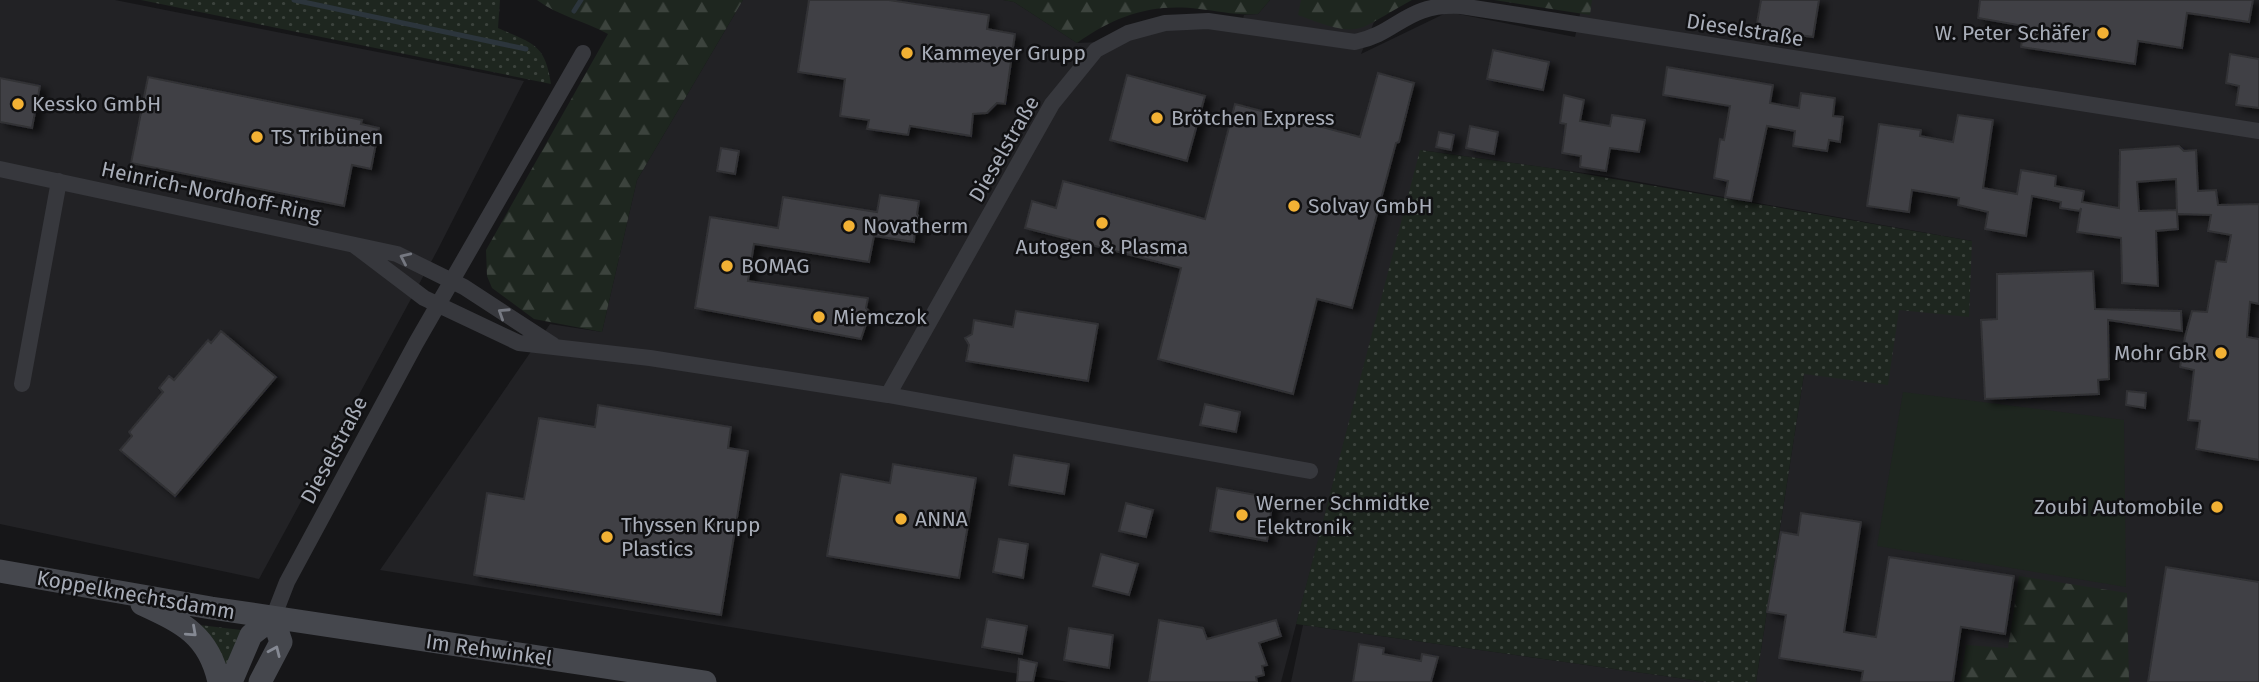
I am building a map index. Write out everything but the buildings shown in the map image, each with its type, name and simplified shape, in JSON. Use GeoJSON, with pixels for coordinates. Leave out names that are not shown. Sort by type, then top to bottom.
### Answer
{"type":"FeatureCollection","features":[{"type":"Feature","properties":{"kind":"street","name":"Dieselstraße"},"geometry":{"type":"LineString","coordinates":[[888,395],[1052,104],[1096,50],[1128,33],[1165,23],[1237,23],[1355,42],[1368,40],[1423,8],[1461,6],[2259,131]]}},
{"type":"Feature","properties":{"kind":"street","name":"Dieselstraße"},"geometry":{"type":"LineString","coordinates":[[273,618],[287,582],[438,305],[583,53]]}},
{"type":"Feature","properties":{"kind":"street","name":"Heinrich-Nordhoff-Ring"},"geometry":{"type":"LineString","coordinates":[[0,169],[397,254],[452,281]]}},
{"type":"Feature","properties":{"kind":"street"},"geometry":{"type":"LineString","coordinates":[[22,384],[60,181]]}},
{"type":"Feature","properties":{"kind":"street","name":"Heinrich-Nordhoff-Ring"},"geometry":{"type":"LineString","coordinates":[[354,245],[438,305]]}},
{"type":"Feature","properties":{"kind":"street"},"geometry":{"type":"LineString","coordinates":[[452,281],[555,346]]}},
{"type":"Feature","properties":{"kind":"street"},"geometry":{"type":"LineString","coordinates":[[438,305],[519,343],[888,395],[1310,471]]}},
{"type":"Feature","properties":{"kind":"street","name":"Koppelknechtsdamm"},"geometry":{"type":"LineString","coordinates":[[0,571],[273,618]]}},
{"type":"Feature","properties":{"kind":"street"},"geometry":{"type":"LineString","coordinates":[[110,590],[186,625],[201,640],[215,663],[219,682]]}},
{"type":"Feature","properties":{"kind":"street"},"geometry":{"type":"LineString","coordinates":[[231,682],[251,635],[273,618],[281,642],[260,682]]}},
{"type":"Feature","properties":{"kind":"street","name":"Im Rehwinkel"},"geometry":{"type":"LineString","coordinates":[[273,618],[658,679],[705,682]]}},
{"type":"Feature","properties":{"kind":"shaded area"},"geometry":{"type":"Polygon","coordinates":[[[0,0],[115,0],[524,81],[437,251],[259,579],[0,524],[0,0]]]}},
{"type":"Feature","properties":{"kind":"shaded area"},"geometry":{"type":"Polygon","coordinates":[[[743,0],[1003,0],[1014,2],[1077,43],[1122,41],[1165,23],[1241,25],[1244,15],[1258,14],[1270,0],[1383,0],[1361,54],[1448,12],[1575,37],[1583,0],[2259,0],[2259,682],[1756,682],[1804,374],[1899,310],[1972,241],[1606,176],[1421,150],[1281,682],[1068,682],[380,570],[550,324],[602,332],[637,180],[743,0]]]}},
{"type":"Feature","properties":{"kind":"shaded area"},"geometry":{"type":"Polygon","coordinates":[[[1303,625],[1707,682],[1291,682],[1303,625]]]}},
{"type":"Feature","properties":{"kind":"green space"},"geometry":{"type":"Polygon","coordinates":[[[141,0],[500,0],[498,28],[529,42],[541,52],[551,84],[141,0]]]}},
{"type":"Feature","properties":{"kind":"green space"},"geometry":{"type":"Polygon","coordinates":[[[537,0],[743,0],[637,180],[602,332],[534,319],[492,288],[487,276],[486,250],[608,34],[537,0]]]}},
{"type":"Feature","properties":{"kind":"green space"},"geometry":{"type":"Polygon","coordinates":[[[1003,0],[1270,0],[1258,14],[1182,8],[1150,10],[1105,25],[1077,43],[1014,2],[1003,0]]]}},
{"type":"Feature","properties":{"kind":"green space"},"geometry":{"type":"Polygon","coordinates":[[[1301,0],[1412,0],[1368,25],[1348,29],[1336,28],[1298,15],[1301,0]]]}},
{"type":"Feature","properties":{"kind":"green space"},"geometry":{"type":"Polygon","coordinates":[[[1494,0],[1592,0],[1590,15],[1494,0]]]}},
{"type":"Feature","properties":{"kind":"green space"},"geometry":{"type":"Polygon","coordinates":[[[1420,150],[1550,168],[1972,241],[1969,317],[1899,310],[1888,385],[1804,374],[1756,682],[1707,682],[1296,624],[1420,150]]]}},
{"type":"Feature","properties":{"kind":"green space"},"geometry":{"type":"Polygon","coordinates":[[[1903,392],[2124,420],[2126,587],[1877,546],[1903,392]]]}},
{"type":"Feature","properties":{"kind":"green space"},"geometry":{"type":"Polygon","coordinates":[[[2019,576],[2127,593],[2129,682],[1960,682],[1966,645],[2008,648],[2019,576]]]}},
{"type":"Feature","properties":{"kind":"green space"},"geometry":{"type":"Polygon","coordinates":[[[200,625],[241,630],[227,664],[225,664],[200,625]]]}},
{"type":"Feature","properties":{"kind":"waterway"},"geometry":{"type":"LineString","coordinates":[[294,0],[526,49]]}},
{"type":"Feature","properties":{"kind":"waterway"},"geometry":{"type":"LineString","coordinates":[[574,11],[581,0]]}},
{"type":"Feature","properties":{"kind":"place","name":"W. Peter Schäfer"},"geometry":{"type":"Point","coordinates":[2103,33]}},
{"type":"Feature","properties":{"kind":"place","name":"Kammeyer Grupp"},"geometry":{"type":"Point","coordinates":[907,53]}},
{"type":"Feature","properties":{"kind":"place","name":"Kessko GmbH"},"geometry":{"type":"Point","coordinates":[18,104]}},
{"type":"Feature","properties":{"kind":"place","name":"Brötchen Express"},"geometry":{"type":"Point","coordinates":[1157,118]}},
{"type":"Feature","properties":{"kind":"place","name":"TS Tribünen"},"geometry":{"type":"Point","coordinates":[257,137]}},
{"type":"Feature","properties":{"kind":"place","name":"Solvay GmbH"},"geometry":{"type":"Point","coordinates":[1294,206]}},
{"type":"Feature","properties":{"kind":"place","name":"Autogen & Plasma"},"geometry":{"type":"Point","coordinates":[1102,223]}},
{"type":"Feature","properties":{"kind":"place","name":"Novatherm"},"geometry":{"type":"Point","coordinates":[849,226]}},
{"type":"Feature","properties":{"kind":"place","name":"BOMAG"},"geometry":{"type":"Point","coordinates":[727,266]}},
{"type":"Feature","properties":{"kind":"place","name":"Miemczok"},"geometry":{"type":"Point","coordinates":[819,317]}},
{"type":"Feature","properties":{"kind":"place","name":"Mohr GbR"},"geometry":{"type":"Point","coordinates":[2221,353]}},
{"type":"Feature","properties":{"kind":"place","name":"Zoubi Automobile"},"geometry":{"type":"Point","coordinates":[2217,507]}},
{"type":"Feature","properties":{"kind":"place","name":"Werner Schmidtke Elektronik"},"geometry":{"type":"Point","coordinates":[1242,515]}},
{"type":"Feature","properties":{"kind":"place","name":"ANNA"},"geometry":{"type":"Point","coordinates":[901,519]}},
{"type":"Feature","properties":{"kind":"place","name":"Thyssen Krupp Plastics"},"geometry":{"type":"Point","coordinates":[607,537]}}]}
